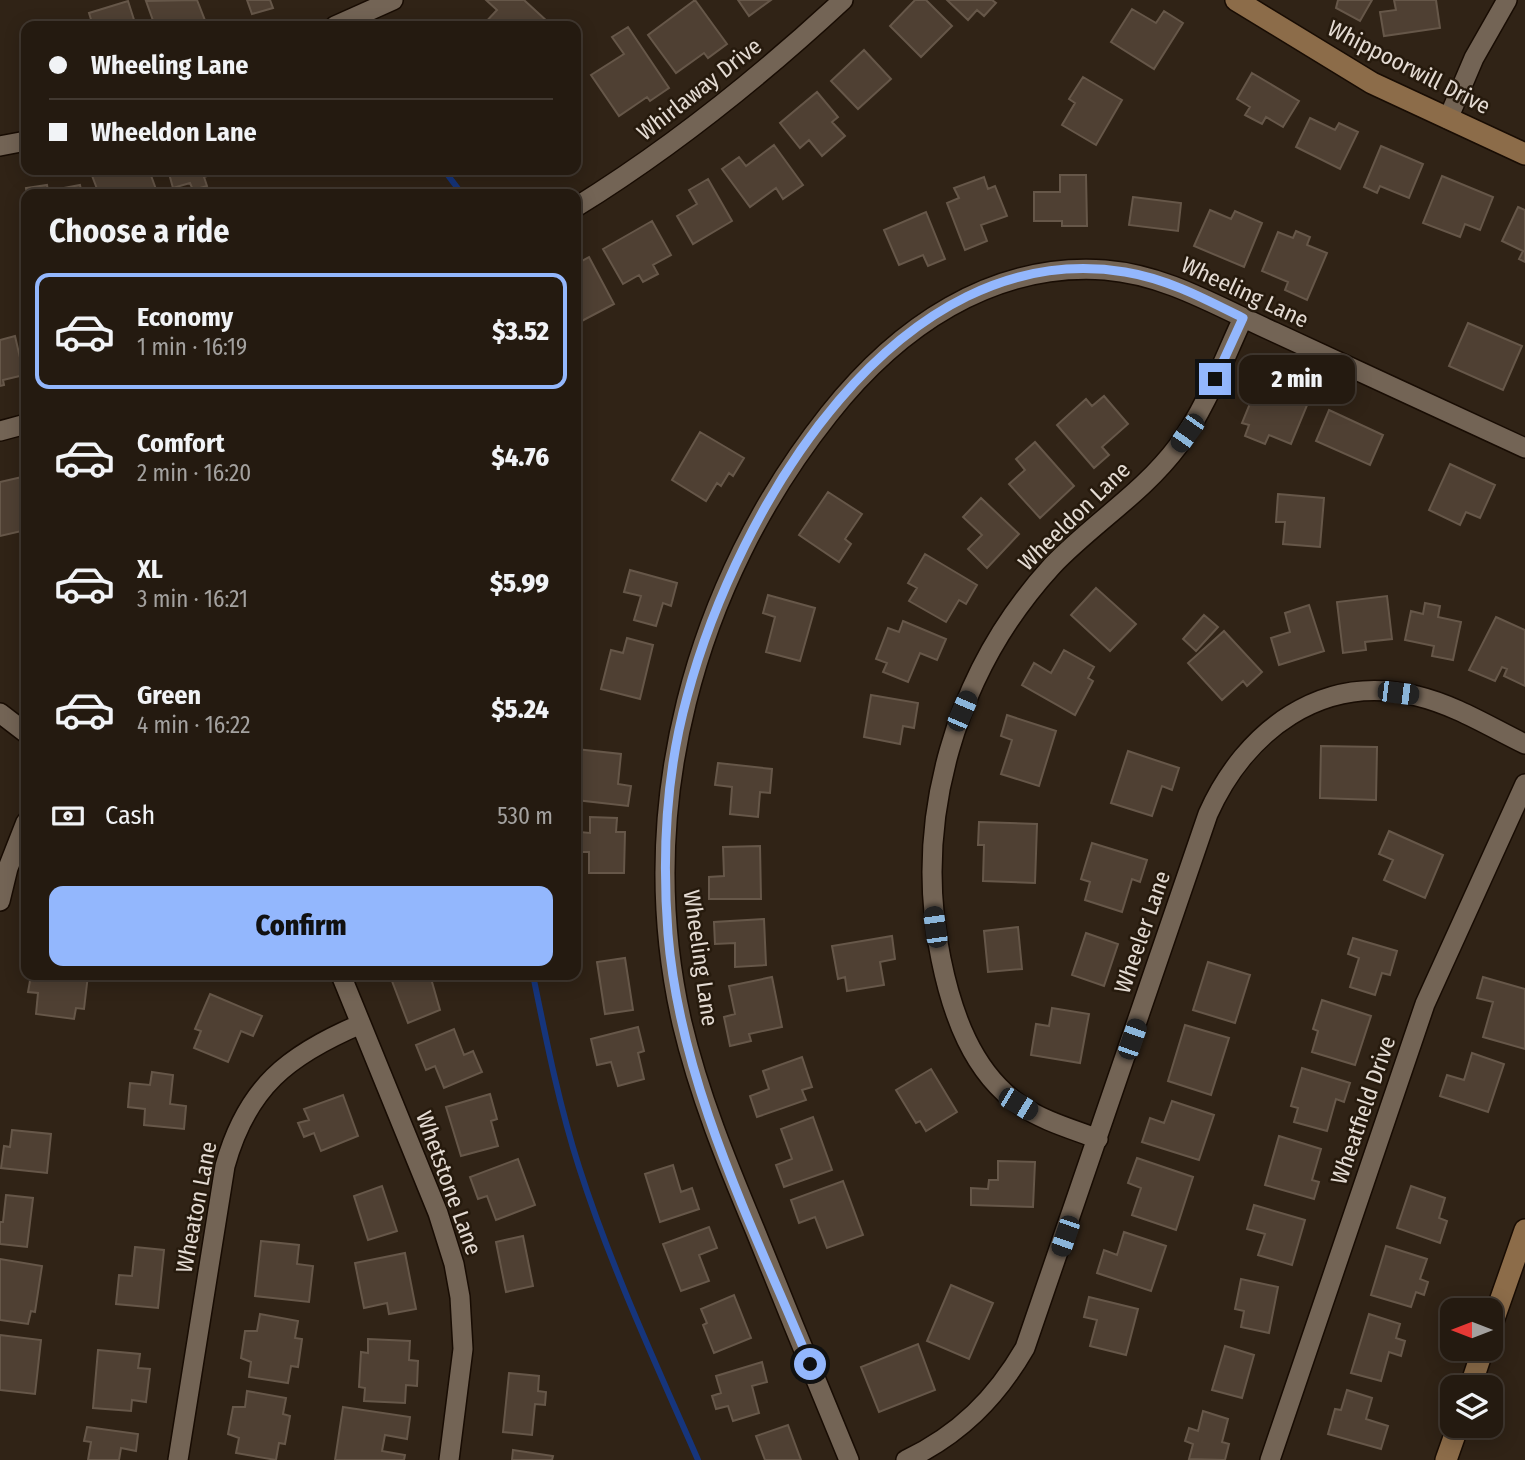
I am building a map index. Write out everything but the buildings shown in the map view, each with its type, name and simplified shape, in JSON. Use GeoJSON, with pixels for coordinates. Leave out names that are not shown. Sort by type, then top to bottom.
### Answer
{"type":"FeatureCollection","features":[{"type":"Feature","properties":{"kind":"street"},"geometry":{"type":"LineString","coordinates":[[346,21],[393,0]]}},
{"type":"Feature","properties":{"kind":"street","name":"Whirlaway Drive"},"geometry":{"type":"LineString","coordinates":[[581,203],[664,149],[723,105],[843,0]]}},
{"type":"Feature","properties":{"kind":"street","name":"Whippoorwill Drive"},"geometry":{"type":"LineString","coordinates":[[1236,0],[1372,83],[1525,154]]}},
{"type":"Feature","properties":{"kind":"street"},"geometry":{"type":"LineString","coordinates":[[1448,119],[1474,58],[1507,0]]}},
{"type":"Feature","properties":{"kind":"street"},"geometry":{"type":"LineString","coordinates":[[0,146],[21,142]]}},
{"type":"Feature","properties":{"kind":"street","name":"Wheeling Lane"},"geometry":{"type":"LineString","coordinates":[[849,1460],[710,1118],[682,1022],[673,975],[666,893],[669,807],[679,731],[711,619],[741,551],[769,500],[832,410],[895,345],[954,303],[1001,282],[1034,274],[1105,270],[1157,279],[1198,295],[1525,448]]}},
{"type":"Feature","properties":{"kind":"street","name":"Wheeldon Lane"},"geometry":{"type":"LineString","coordinates":[[1098,1139],[1035,1114],[1018,1104],[985,1069],[965,1036],[943,970],[933,912],[932,854],[938,796],[962,711],[1000,635],[1054,564],[1135,492],[1177,447],[1196,418],[1243,318]]}},
{"type":"Feature","properties":{"kind":"street"},"geometry":{"type":"LineString","coordinates":[[0,431],[21,425]]}},
{"type":"Feature","properties":{"kind":"street","name":"Wheeler Lane"},"geometry":{"type":"LineString","coordinates":[[906,1460],[941,1441],[967,1422],[1015,1365],[1034,1328],[1208,814],[1227,775],[1261,735],[1287,716],[1318,703],[1382,692],[1413,695],[1437,702],[1525,744]]}},
{"type":"Feature","properties":{"kind":"street"},"geometry":{"type":"LineString","coordinates":[[0,713],[21,729]]}},
{"type":"Feature","properties":{"kind":"street","name":"Wheatfield Drive"},"geometry":{"type":"LineString","coordinates":[[1270,1460],[1425,1004],[1525,784]]}},
{"type":"Feature","properties":{"kind":"street"},"geometry":{"type":"LineString","coordinates":[[0,901],[8,867],[21,834]]}},
{"type":"Feature","properties":{"kind":"street","name":"Whetstone Lane"},"geometry":{"type":"LineString","coordinates":[[343,980],[438,1213],[457,1280],[462,1367],[449,1460]]}},
{"type":"Feature","properties":{"kind":"street","name":"Wheaton Lane"},"geometry":{"type":"LineString","coordinates":[[178,1460],[225,1166],[240,1123],[263,1087],[279,1070],[316,1044],[361,1024]]}},
{"type":"Feature","properties":{"kind":"street"},"geometry":{"type":"LineString","coordinates":[[1501,1298],[1525,1230]]}},
{"type":"Feature","properties":{"kind":"street"},"geometry":{"type":"LineString","coordinates":[[1446,1460],[1454,1438]]}},
{"type":"Feature","properties":{"kind":"waterway"},"geometry":{"type":"LineString","coordinates":[[448,175],[458,189]]}},
{"type":"Feature","properties":{"kind":"waterway"},"geometry":{"type":"LineString","coordinates":[[534,980],[553,1072],[579,1167],[635,1315],[698,1460]]}},
{"type":"Feature","properties":{"kind":"route"},"geometry":{"type":"LineString","coordinates":[[810,1364],[710,1118],[682,1022],[668,935],[666,850],[673,767],[687,695],[711,619],[726,582],[769,500],[810,439],[846,394],[875,363],[915,329],[954,303],[986,288],[1049,271],[1088,269],[1140,275],[1184,289],[1243,318],[1215,379]]}}]}
